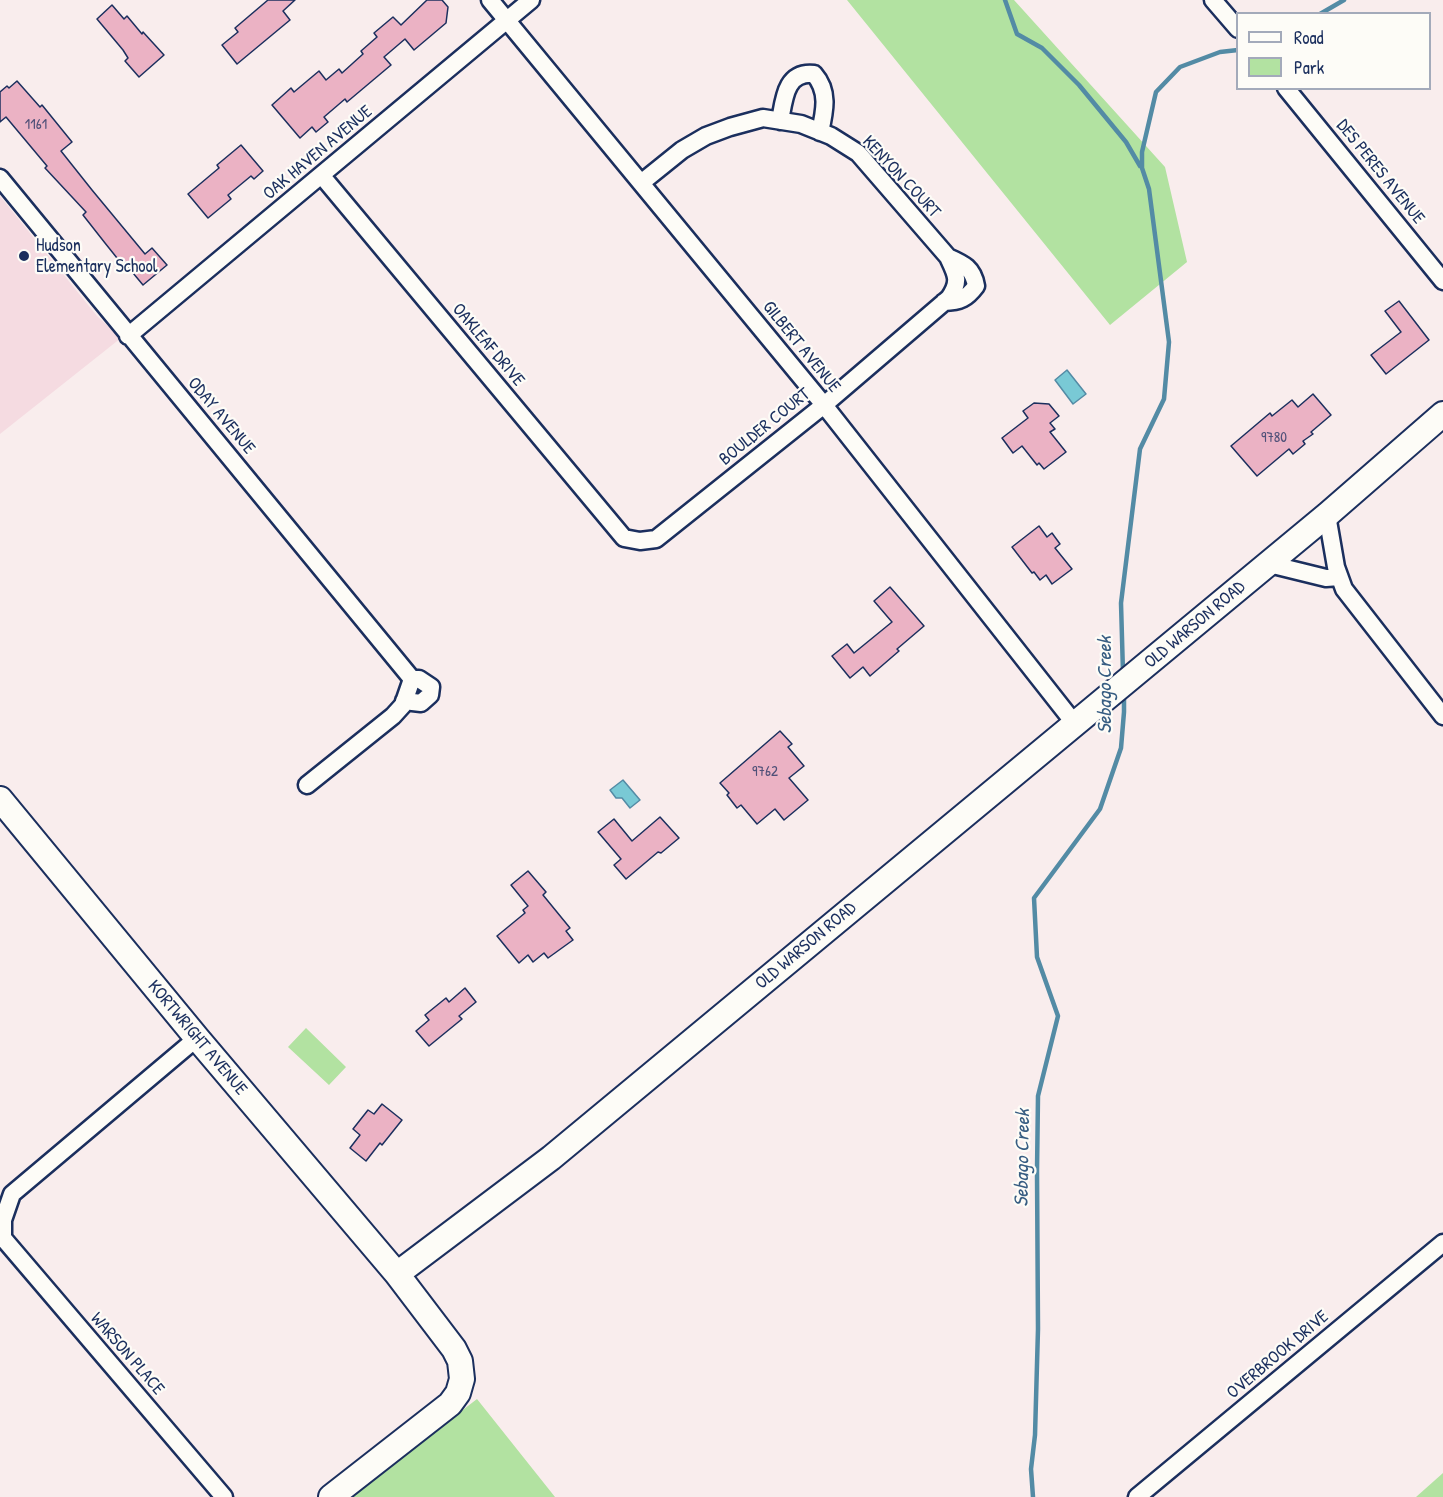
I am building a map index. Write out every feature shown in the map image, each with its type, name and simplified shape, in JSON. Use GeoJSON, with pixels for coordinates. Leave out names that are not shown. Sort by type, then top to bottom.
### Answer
{"type":"FeatureCollection","features":[{"type":"Feature","properties":{"kind":"street","name":"GILBERT AVENUE"},"geometry":{"type":"LineString","coordinates":[[490,0],[824,405],[1075,724]]}},
{"type":"Feature","properties":{"kind":"street","name":"OAK HAVEN AVENUE"},"geometry":{"type":"LineString","coordinates":[[128,336],[531,0]]}},
{"type":"Feature","properties":{"kind":"street"},"geometry":{"type":"LineString","coordinates":[[1213,0],[1236,27]]}},
{"type":"Feature","properties":{"kind":"street"},"geometry":{"type":"LineString","coordinates":[[780,121],[784,93],[793,80],[804,73],[814,74],[823,84],[824,98],[820,132]]}},
{"type":"Feature","properties":{"kind":"street","name":"DES PERES AVENUE"},"geometry":{"type":"LineString","coordinates":[[1288,90],[1443,280]]}},
{"type":"Feature","properties":{"kind":"street","name":"KENYON COURT"},"geometry":{"type":"LineString","coordinates":[[641,183],[682,150],[706,136],[763,118],[801,124],[831,136],[858,153],[948,257],[961,263],[974,274],[976,286],[968,297],[956,302],[947,300]]}},
{"type":"Feature","properties":{"kind":"street","name":"OAKLEAF DRIVE"},"geometry":{"type":"LineString","coordinates":[[322,176],[624,538]]}},
{"type":"Feature","properties":{"kind":"street","name":"ODAY AVENUE"},"geometry":{"type":"LineString","coordinates":[[0,178],[412,679],[404,701],[393,716],[307,785]]}},
{"type":"Feature","properties":{"kind":"street","name":"BOULDER COURT"},"geometry":{"type":"LineString","coordinates":[[624,538],[640,541],[656,539],[824,405],[947,300]]}},
{"type":"Feature","properties":{"kind":"street","name":"OLD WARSON ROAD"},"geometry":{"type":"LineString","coordinates":[[397,1274],[551,1158],[1269,564],[1443,414]]}},
{"type":"Feature","properties":{"kind":"street"},"geometry":{"type":"LineString","coordinates":[[1327,515],[1336,567],[1344,588],[1443,716]]}},
{"type":"Feature","properties":{"kind":"street"},"geometry":{"type":"LineString","coordinates":[[1269,564],[1326,578],[1339,577]]}},
{"type":"Feature","properties":{"kind":"street","name":"KORTWRIGHT AVENUE"},"geometry":{"type":"LineString","coordinates":[[0,799],[197,1038],[397,1274]]}},
{"type":"Feature","properties":{"kind":"street","name":"WARSON PLACE"},"geometry":{"type":"LineString","coordinates":[[197,1038],[6,1194],[1,1235],[224,1497]]}},
{"type":"Feature","properties":{"kind":"street","name":"OVERBROOK DRIVE"},"geometry":{"type":"LineString","coordinates":[[1137,1497],[1443,1243]]}},
{"type":"Feature","properties":{"kind":"street"},"geometry":{"type":"LineString","coordinates":[[331,1497],[450,1404],[461,1385],[462,1371],[457,1355],[397,1274]]}},
{"type":"Feature","properties":{"kind":"shaded area","name":"Hudson Elementary School"},"geometry":{"type":"Polygon","coordinates":[[[0,196],[97,316],[121,338],[0,434],[0,196]]]}},
{"type":"Feature","properties":{"kind":"green space"},"geometry":{"type":"Polygon","coordinates":[[[847,0],[1014,0],[1165,167],[1187,262],[1110,325],[847,0]]]}},
{"type":"Feature","properties":{"kind":"green space"},"geometry":{"type":"Polygon","coordinates":[[[306,1028],[346,1067],[329,1085],[288,1047],[306,1028]]]}},
{"type":"Feature","properties":{"kind":"green space"},"geometry":{"type":"Polygon","coordinates":[[[477,1399],[555,1497],[350,1497],[477,1399]]]}},
{"type":"Feature","properties":{"kind":"green space"},"geometry":{"type":"Polygon","coordinates":[[[1443,1473],[1443,1497],[1416,1497],[1443,1473]]]}},
{"type":"Feature","properties":{"kind":"water"},"geometry":{"type":"Polygon","coordinates":[[[1067,370],[1086,394],[1073,404],[1055,380],[1067,370]]]}},
{"type":"Feature","properties":{"kind":"water"},"geometry":{"type":"Polygon","coordinates":[[[623,780],[640,800],[630,808],[622,798],[616,798],[610,790],[623,780]]]}},
{"type":"Feature","properties":{"kind":"building"},"geometry":{"type":"Polygon","coordinates":[[[268,0],[295,0],[283,11],[290,20],[237,64],[222,45],[238,32],[235,28],[268,0]]]}},
{"type":"Feature","properties":{"kind":"building"},"geometry":{"type":"Polygon","coordinates":[[[427,0],[442,0],[448,7],[446,23],[414,50],[405,39],[384,57],[391,65],[347,102],[345,99],[324,117],[328,122],[316,132],[312,127],[300,138],[272,105],[291,88],[294,92],[319,71],[326,80],[339,69],[342,73],[363,54],[361,51],[377,37],[374,33],[393,17],[401,25],[427,0]]]}},
{"type":"Feature","properties":{"kind":"building"},"geometry":{"type":"Polygon","coordinates":[[[112,5],[124,19],[127,16],[164,55],[139,77],[125,61],[128,58],[123,50],[97,19],[112,5]]]}},
{"type":"Feature","properties":{"kind":"building"},"geometry":{"type":"Polygon","coordinates":[[[17,81],[40,107],[42,105],[72,142],[61,151],[92,190],[145,254],[152,248],[167,265],[143,285],[123,261],[121,263],[83,215],[86,212],[45,168],[47,166],[6,117],[0,122],[0,92],[17,81]]]}},
{"type":"Feature","properties":{"kind":"building"},"geometry":{"type":"Polygon","coordinates":[[[241,145],[263,171],[254,179],[251,176],[228,195],[231,199],[208,218],[188,194],[219,168],[217,165],[241,145]]]}},
{"type":"Feature","properties":{"kind":"building"},"geometry":{"type":"Polygon","coordinates":[[[1399,301],[1429,340],[1386,374],[1371,355],[1401,332],[1385,311],[1399,301]]]}},
{"type":"Feature","properties":{"kind":"building"},"geometry":{"type":"Polygon","coordinates":[[[1313,394],[1331,415],[1311,432],[1313,434],[1303,441],[1305,444],[1293,454],[1289,449],[1257,476],[1231,446],[1270,413],[1272,416],[1292,400],[1298,407],[1313,394]]]}},
{"type":"Feature","properties":{"kind":"building"},"geometry":{"type":"Polygon","coordinates":[[[1034,403],[1049,404],[1059,416],[1050,423],[1055,429],[1050,432],[1066,452],[1044,469],[1039,463],[1037,465],[1022,446],[1013,453],[1002,438],[1028,418],[1023,411],[1034,403]]]}},
{"type":"Feature","properties":{"kind":"building"},"geometry":{"type":"Polygon","coordinates":[[[1039,526],[1047,537],[1052,533],[1060,544],[1055,548],[1072,569],[1052,584],[1046,575],[1040,580],[1034,572],[1032,573],[1012,547],[1039,526]]]}},
{"type":"Feature","properties":{"kind":"building"},"geometry":{"type":"Polygon","coordinates":[[[890,587],[924,626],[870,676],[863,667],[850,678],[832,656],[847,644],[854,653],[892,622],[874,601],[890,587]]]}},
{"type":"Feature","properties":{"kind":"building"},"geometry":{"type":"Polygon","coordinates":[[[780,731],[792,744],[788,747],[804,766],[789,778],[808,800],[784,820],[775,809],[757,824],[741,805],[737,808],[727,795],[729,793],[720,783],[780,731]]]}},
{"type":"Feature","properties":{"kind":"building"},"geometry":{"type":"Polygon","coordinates":[[[660,817],[679,838],[626,879],[614,865],[621,859],[598,832],[614,819],[632,841],[660,817]]]}},
{"type":"Feature","properties":{"kind":"building"},"geometry":{"type":"Polygon","coordinates":[[[528,871],[546,892],[543,895],[570,928],[566,931],[573,940],[548,958],[544,953],[533,962],[528,955],[519,963],[497,936],[525,913],[523,910],[528,906],[511,885],[528,871]]]}},
{"type":"Feature","properties":{"kind":"building"},"geometry":{"type":"Polygon","coordinates":[[[465,988],[476,1002],[459,1016],[462,1019],[429,1046],[416,1031],[429,1020],[425,1015],[446,998],[449,1002],[465,988]]]}},
{"type":"Feature","properties":{"kind":"building"},"geometry":{"type":"Polygon","coordinates":[[[382,1104],[402,1120],[366,1161],[350,1148],[360,1135],[353,1129],[368,1110],[374,1114],[382,1104]]]}},
{"type":"Feature","properties":{"kind":"waterway"},"geometry":{"type":"LineString","coordinates":[[1005,0],[1017,34],[1042,48],[1079,85],[1126,142],[1140,166]]}},
{"type":"Feature","properties":{"kind":"waterway","name":"Sebago Creek"},"geometry":{"type":"LineString","coordinates":[[1323,12],[1344,0]]}},
{"type":"Feature","properties":{"kind":"waterway","name":"Sebago Creek"},"geometry":{"type":"LineString","coordinates":[[1123,673],[1121,603],[1140,449],[1164,399],[1169,342],[1149,189],[1142,168],[1142,152],[1156,92],[1180,67],[1220,52],[1236,50]]}},
{"type":"Feature","properties":{"kind":"waterway","name":"Sebago Creek"},"geometry":{"type":"LineString","coordinates":[[1033,1497],[1031,1469],[1035,1435],[1038,1329],[1038,1096],[1058,1016],[1037,957],[1034,898],[1100,809],[1121,748],[1124,693]]}},
{"type":"Feature","properties":{"kind":"place","name":"Hudson Elementary School"},"geometry":{"type":"Point","coordinates":[24,256]}}]}
